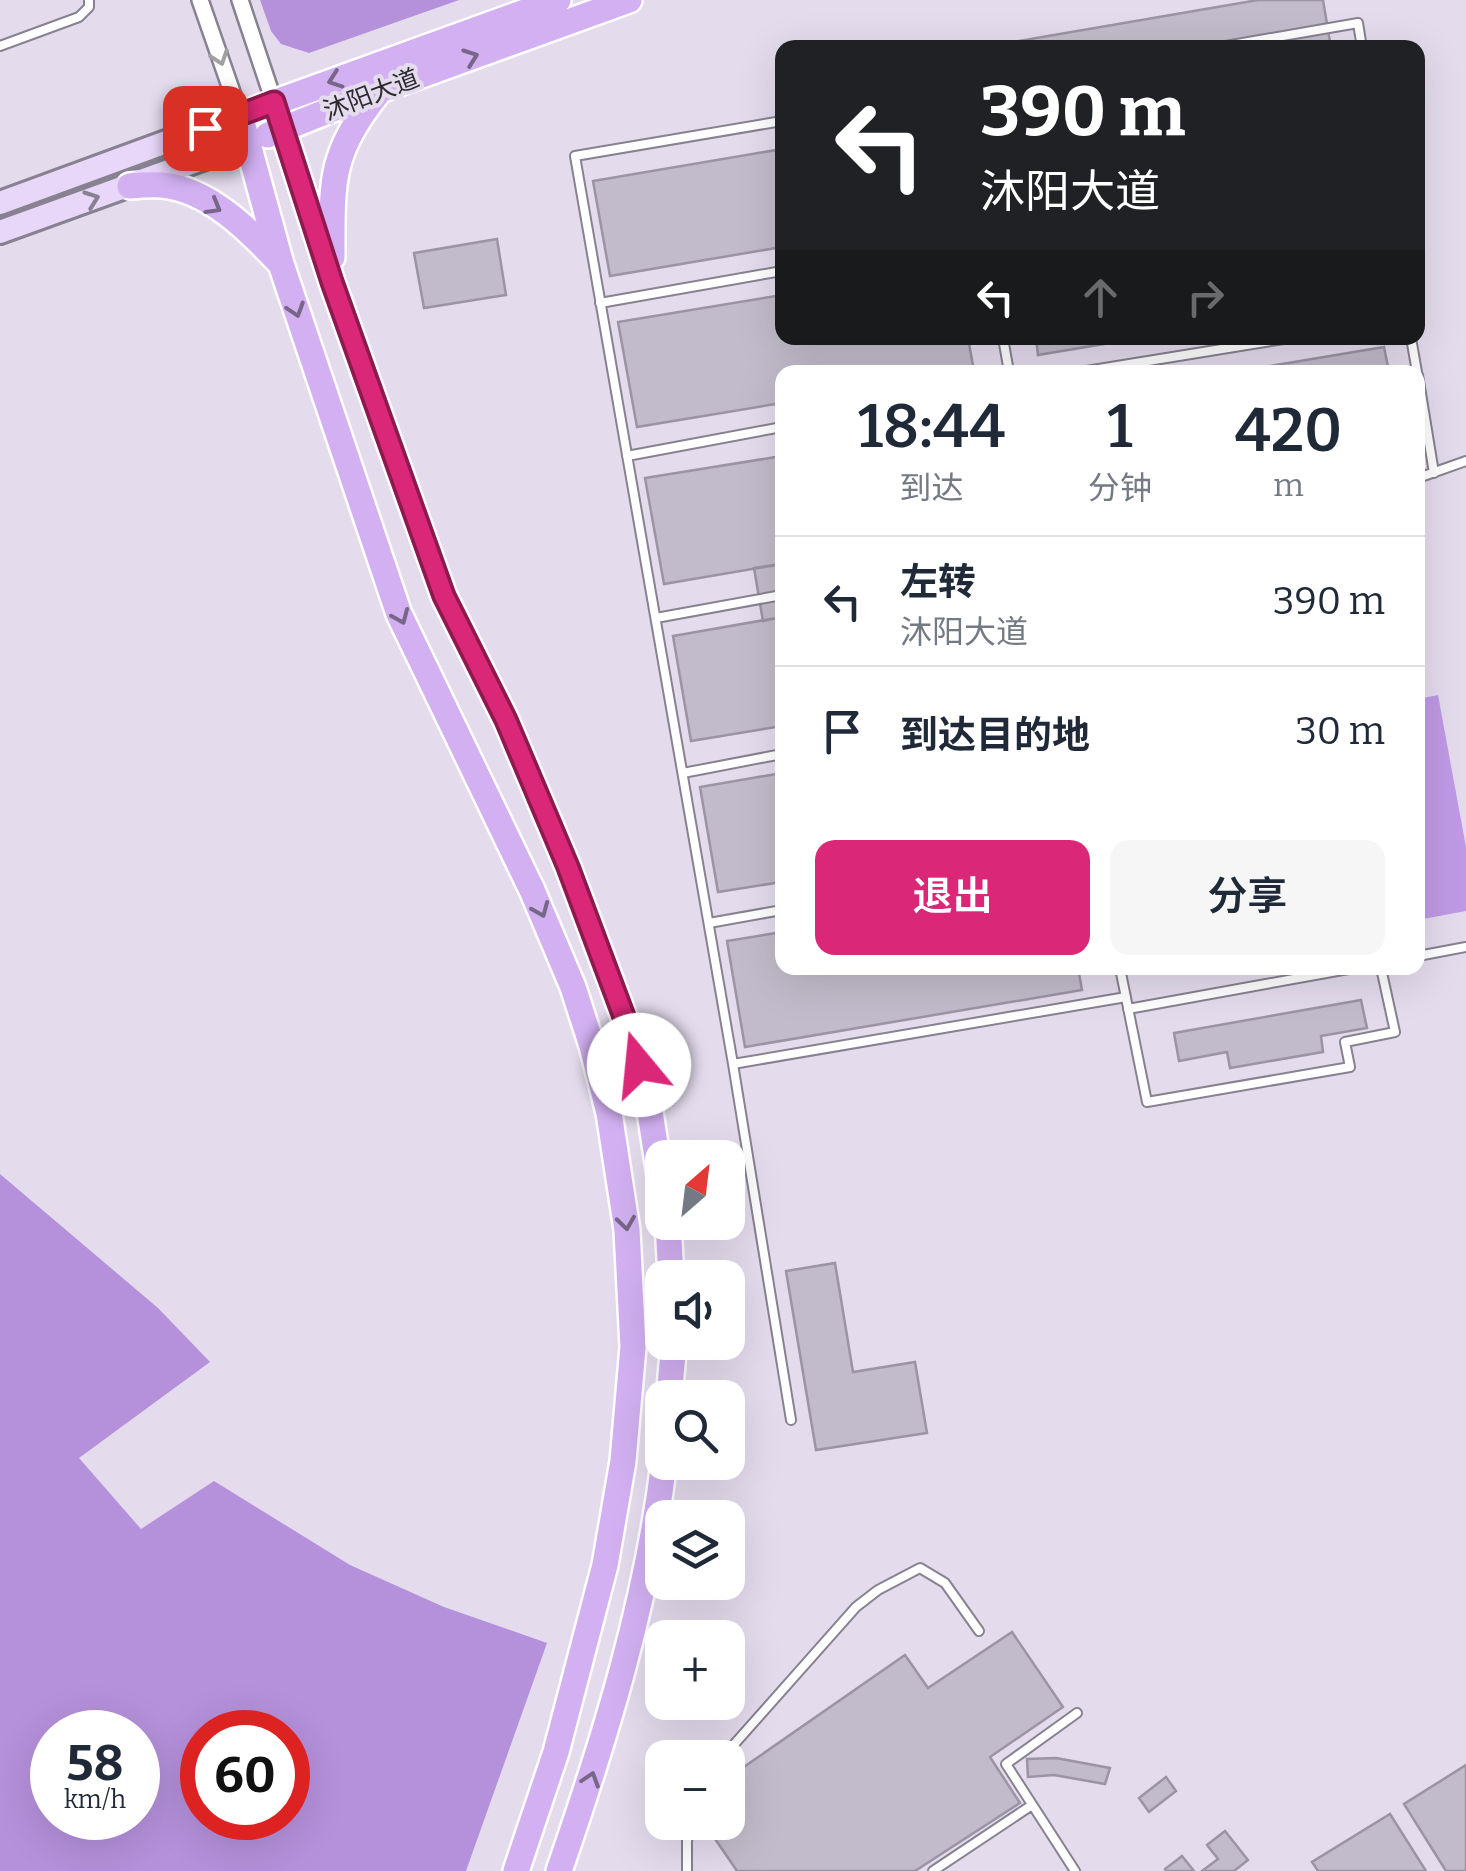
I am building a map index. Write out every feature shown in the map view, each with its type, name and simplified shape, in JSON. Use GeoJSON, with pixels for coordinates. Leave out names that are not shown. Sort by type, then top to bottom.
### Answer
{"type":"FeatureCollection","features":[{"type":"Feature","properties":{"kind":"main road","name":"沐阳大道"},"geometry":{"type":"LineString","coordinates":[[0,203],[558,0]]}},
{"type":"Feature","properties":{"kind":"main road","name":"沐阳大道"},"geometry":{"type":"LineString","coordinates":[[0,232],[630,0]]}},
{"type":"Feature","properties":{"kind":"main road"},"geometry":{"type":"LineString","coordinates":[[332,282],[334,174],[348,136],[380,90]]}},
{"type":"Feature","properties":{"kind":"main road"},"geometry":{"type":"LineString","coordinates":[[274,102],[332,282],[444,596],[506,720],[568,867],[629,1030],[654,1140]]}},
{"type":"Feature","properties":{"kind":"main road"},"geometry":{"type":"LineString","coordinates":[[240,115],[281,264],[399,614],[532,890],[573,987],[608,1114],[628,1230],[633,1347],[623,1462],[605,1565],[556,1752],[516,1871]]}},
{"type":"Feature","properties":{"kind":"main road"},"geometry":{"type":"LineString","coordinates":[[130,186],[163,184],[205,201],[252,232],[281,264]]}},
{"type":"Feature","properties":{"kind":"main road"},"geometry":{"type":"LineString","coordinates":[[560,1871],[623,1667],[645,1578],[661,1480]]}},
{"type":"Feature","properties":{"kind":"street"},"geometry":{"type":"LineString","coordinates":[[200,0],[240,115]]}},
{"type":"Feature","properties":{"kind":"street"},"geometry":{"type":"LineString","coordinates":[[240,0],[274,102]]}},
{"type":"Feature","properties":{"kind":"lane"},"geometry":{"type":"LineString","coordinates":[[0,46],[79,18],[89,7],[89,0]]}},
{"type":"Feature","properties":{"kind":"lane"},"geometry":{"type":"LineString","coordinates":[[1260,40],[1358,23],[1361,40]]}},
{"type":"Feature","properties":{"kind":"lane"},"geometry":{"type":"LineString","coordinates":[[775,122],[575,156],[734,1064],[791,1420]]}},
{"type":"Feature","properties":{"kind":"lane"},"geometry":{"type":"LineString","coordinates":[[600,303],[775,272]]}},
{"type":"Feature","properties":{"kind":"lane"},"geometry":{"type":"LineString","coordinates":[[1123,365],[1247,345]]}},
{"type":"Feature","properties":{"kind":"lane"},"geometry":{"type":"LineString","coordinates":[[1425,421],[1434,473]]}},
{"type":"Feature","properties":{"kind":"lane"},"geometry":{"type":"LineString","coordinates":[[627,456],[775,427]]}},
{"type":"Feature","properties":{"kind":"lane"},"geometry":{"type":"LineString","coordinates":[[1425,476],[1466,461]]}},
{"type":"Feature","properties":{"kind":"lane"},"geometry":{"type":"LineString","coordinates":[[656,618],[775,596]]}},
{"type":"Feature","properties":{"kind":"lane"},"geometry":{"type":"LineString","coordinates":[[683,773],[775,755]]}},
{"type":"Feature","properties":{"kind":"lane"},"geometry":{"type":"LineString","coordinates":[[709,923],[775,911]]}},
{"type":"Feature","properties":{"kind":"lane"},"geometry":{"type":"LineString","coordinates":[[1425,955],[1466,947]]}},
{"type":"Feature","properties":{"kind":"lane"},"geometry":{"type":"LineString","coordinates":[[1121,975],[1147,1102],[1350,1068],[1344,1042],[1395,1032],[1383,975]]}},
{"type":"Feature","properties":{"kind":"lane"},"geometry":{"type":"LineString","coordinates":[[1128,1009],[1315,975]]}},
{"type":"Feature","properties":{"kind":"lane"},"geometry":{"type":"LineString","coordinates":[[734,1064],[1126,997]]}},
{"type":"Feature","properties":{"kind":"lane"},"geometry":{"type":"LineString","coordinates":[[738,1740],[856,1606],[920,1568],[946,1583],[979,1631]]}},
{"type":"Feature","properties":{"kind":"lane"},"geometry":{"type":"LineString","coordinates":[[1076,1871],[1006,1764],[1078,1714]]}},
{"type":"Feature","properties":{"kind":"lane"},"geometry":{"type":"LineString","coordinates":[[934,1871],[1032,1804]]}},
{"type":"Feature","properties":{"kind":"lane"},"geometry":{"type":"LineString","coordinates":[[686,1840],[687,1871]]}},
{"type":"Feature","properties":{"kind":"shaded area"},"geometry":{"type":"Polygon","coordinates":[[[260,0],[459,0],[309,53],[281,44],[271,31],[260,0]]]}},
{"type":"Feature","properties":{"kind":"shaded area"},"geometry":{"type":"Polygon","coordinates":[[[1438,695],[1466,847],[1466,911],[1425,919],[1425,698],[1438,695]]]}},
{"type":"Feature","properties":{"kind":"shaded area"},"geometry":{"type":"Polygon","coordinates":[[[0,1174],[158,1308],[210,1362],[79,1458],[141,1529],[214,1481],[350,1565],[444,1607],[547,1643],[466,1871],[0,1871],[0,1174]]]}},
{"type":"Feature","properties":{"kind":"building"},"geometry":{"type":"Polygon","coordinates":[[[1258,0],[1323,0],[1330,40],[1025,40],[1258,0]]]}},
{"type":"Feature","properties":{"kind":"building"},"geometry":{"type":"Polygon","coordinates":[[[775,150],[775,248],[610,276],[593,181],[775,150]]]}},
{"type":"Feature","properties":{"kind":"building"},"geometry":{"type":"Polygon","coordinates":[[[497,239],[506,295],[424,308],[414,253],[497,239]]]}},
{"type":"Feature","properties":{"kind":"building"},"geometry":{"type":"Polygon","coordinates":[[[775,296],[775,345],[969,345],[973,365],[775,365],[775,404],[637,427],[618,322],[775,296]]]}},
{"type":"Feature","properties":{"kind":"building"},"geometry":{"type":"Polygon","coordinates":[[[1037,345],[1098,345],[1038,355],[1037,345]]]}},
{"type":"Feature","properties":{"kind":"building"},"geometry":{"type":"Polygon","coordinates":[[[1384,347],[1388,365],[1276,365],[1384,347]]]}},
{"type":"Feature","properties":{"kind":"building"},"geometry":{"type":"Polygon","coordinates":[[[775,457],[775,565],[664,584],[645,478],[775,457]]]}},
{"type":"Feature","properties":{"kind":"building"},"geometry":{"type":"Polygon","coordinates":[[[775,565],[775,618],[763,621],[754,568],[775,565]]]}},
{"type":"Feature","properties":{"kind":"building"},"geometry":{"type":"Polygon","coordinates":[[[775,618],[775,727],[691,741],[673,636],[775,618]]]}},
{"type":"Feature","properties":{"kind":"building"},"geometry":{"type":"Polygon","coordinates":[[[775,774],[775,883],[718,892],[700,787],[775,774]]]}},
{"type":"Feature","properties":{"kind":"building"},"geometry":{"type":"Polygon","coordinates":[[[775,933],[775,975],[1079,975],[1082,990],[745,1047],[727,941],[775,933]]]}},
{"type":"Feature","properties":{"kind":"building"},"geometry":{"type":"Polygon","coordinates":[[[1361,1000],[1367,1028],[1321,1036],[1323,1052],[1230,1068],[1227,1052],[1179,1061],[1174,1033],[1361,1000]]]}},
{"type":"Feature","properties":{"kind":"building"},"geometry":{"type":"Polygon","coordinates":[[[835,1263],[853,1372],[915,1362],[927,1433],[816,1450],[786,1271],[835,1263]]]}},
{"type":"Feature","properties":{"kind":"building"},"geometry":{"type":"Polygon","coordinates":[[[1012,1632],[1063,1707],[990,1757],[1020,1803],[915,1871],[737,1871],[716,1840],[745,1840],[745,1766],[905,1655],[928,1688],[1012,1632]]]}},
{"type":"Feature","properties":{"kind":"building"},"geometry":{"type":"Polygon","coordinates":[[[1056,1758],[1110,1768],[1105,1784],[1054,1775],[1028,1777],[1027,1759],[1056,1758]]]}},
{"type":"Feature","properties":{"kind":"building"},"geometry":{"type":"Polygon","coordinates":[[[1466,1765],[1466,1871],[1446,1871],[1404,1804],[1466,1765]]]}},
{"type":"Feature","properties":{"kind":"building"},"geometry":{"type":"Polygon","coordinates":[[[1166,1777],[1176,1791],[1149,1812],[1139,1798],[1166,1777]]]}},
{"type":"Feature","properties":{"kind":"building"},"geometry":{"type":"Polygon","coordinates":[[[1390,1814],[1426,1871],[1318,1871],[1312,1862],[1390,1814]]]}},
{"type":"Feature","properties":{"kind":"building"},"geometry":{"type":"Polygon","coordinates":[[[1225,1831],[1248,1860],[1234,1871],[1202,1871],[1218,1859],[1207,1845],[1225,1831]]]}},
{"type":"Feature","properties":{"kind":"building"},"geometry":{"type":"Polygon","coordinates":[[[1182,1856],[1194,1871],[1166,1871],[1165,1869],[1182,1856]]]}},
{"type":"Feature","properties":{"kind":"route"},"geometry":{"type":"LineString","coordinates":[[205,128],[274,102],[332,282],[444,596],[506,720],[568,867],[639,1065]]}}]}
